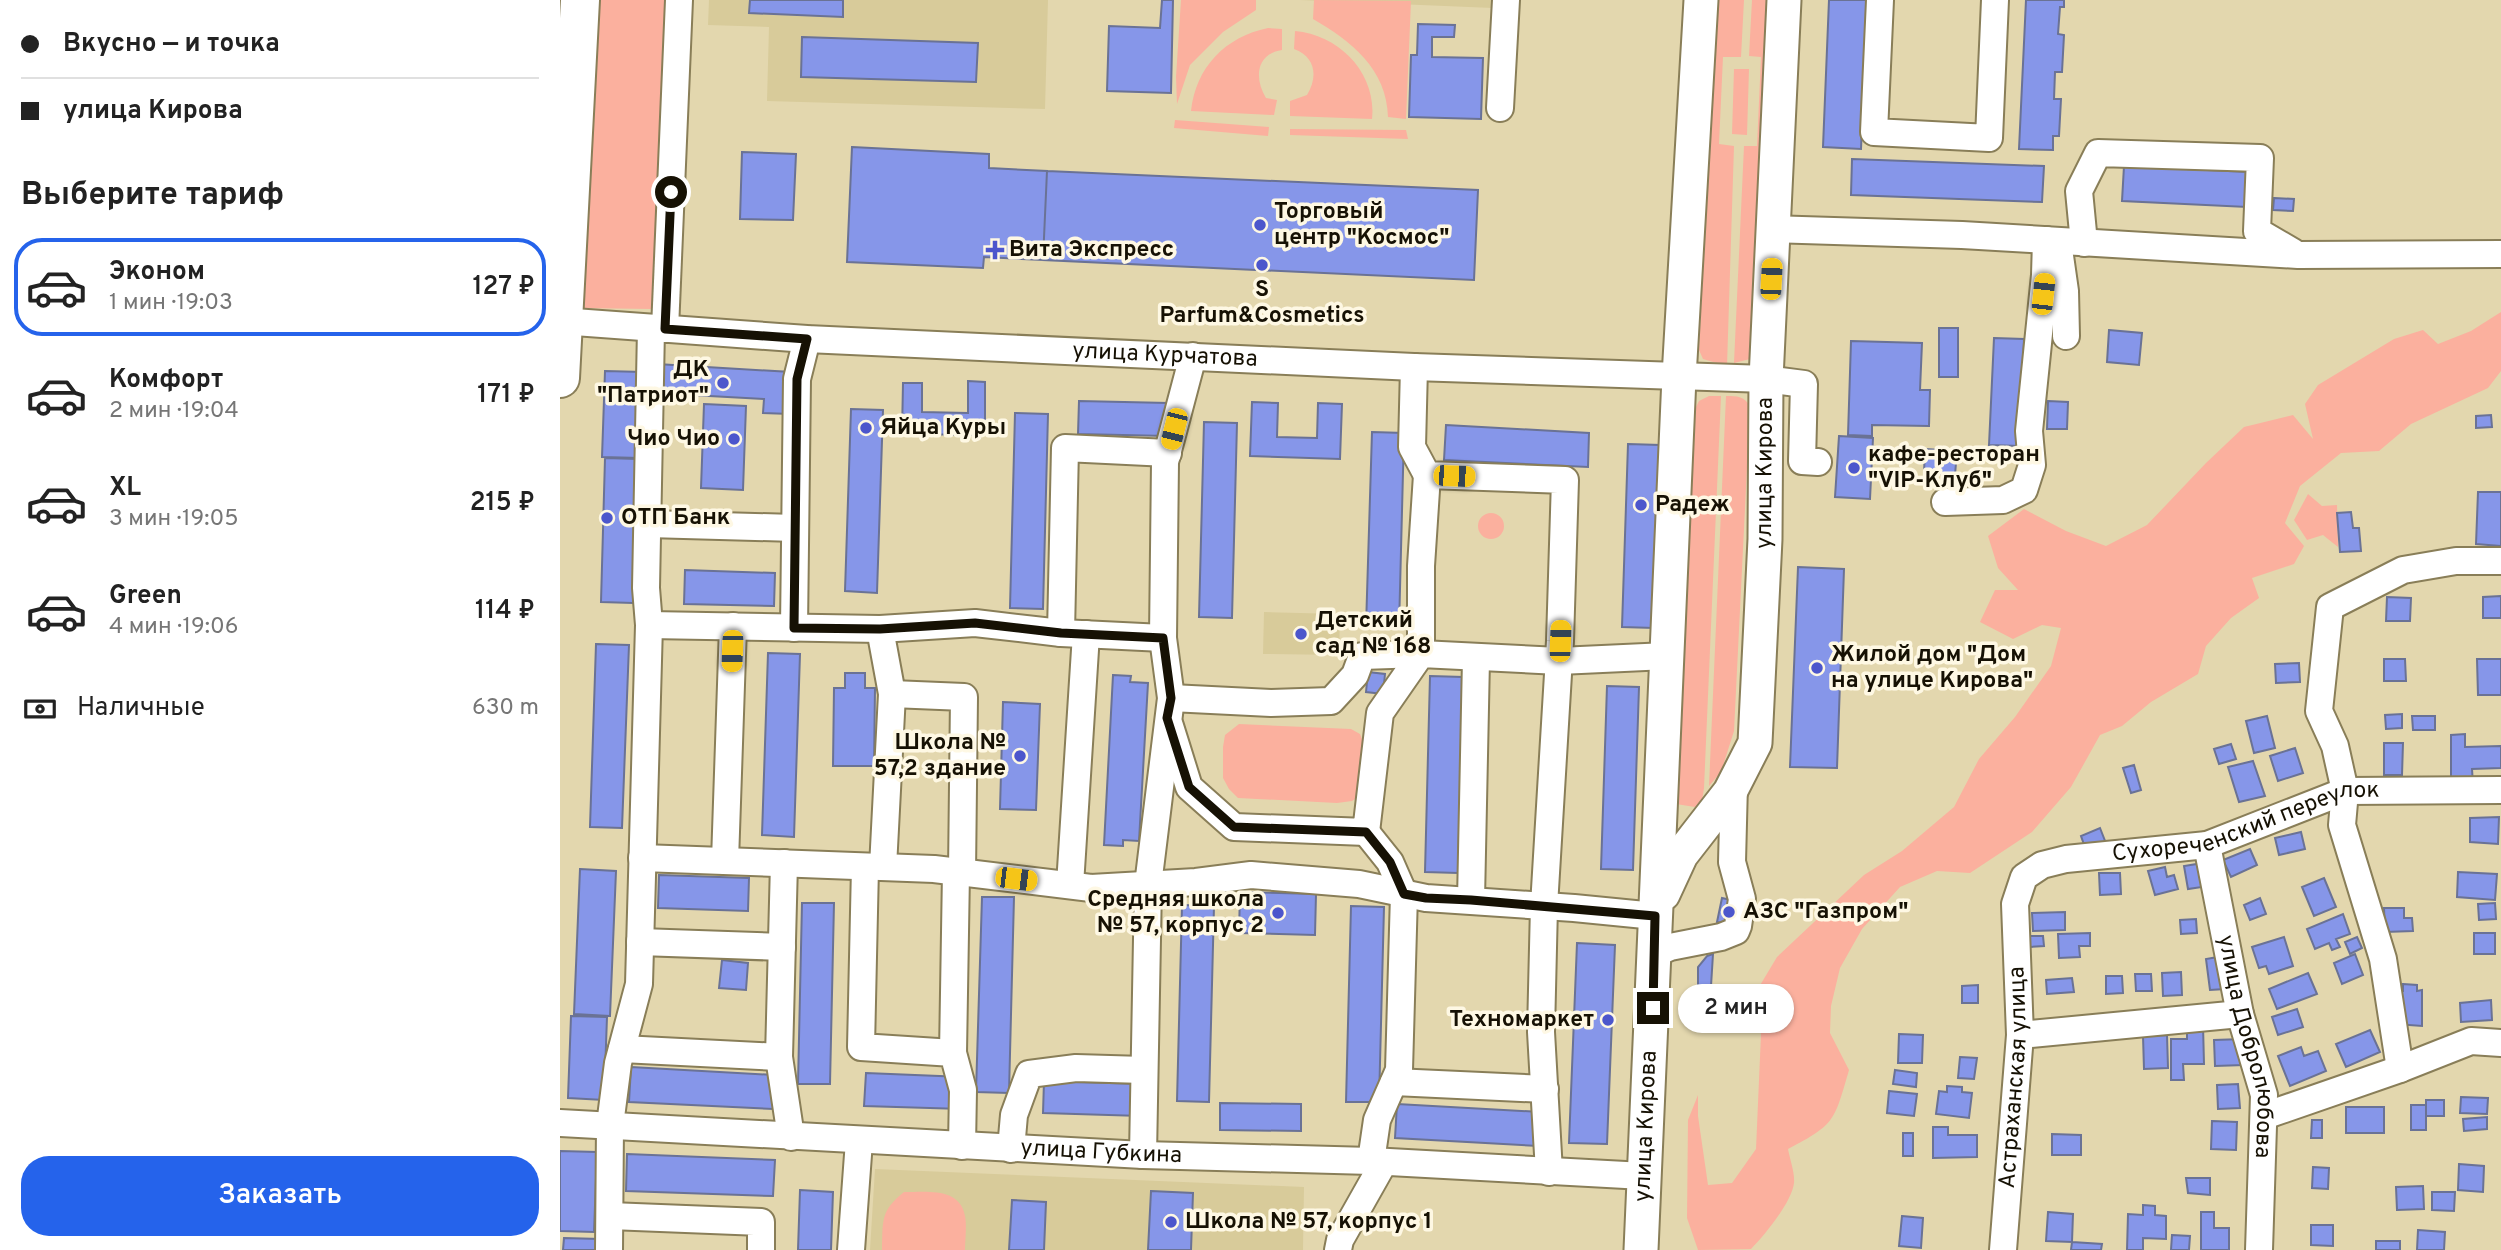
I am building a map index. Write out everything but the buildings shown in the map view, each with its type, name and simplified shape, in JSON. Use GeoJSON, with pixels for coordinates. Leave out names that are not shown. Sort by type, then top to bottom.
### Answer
{"type":"FeatureCollection","features":[{"type":"Feature","properties":{"kind":"highway"},"geometry":{"type":"LineString","coordinates":[[560,377],[580,0]]}},
{"type":"Feature","properties":{"kind":"main road","name":"улица Кирова"},"geometry":{"type":"LineString","coordinates":[[1641,1250],[1679,377],[1701,0]]}},
{"type":"Feature","properties":{"kind":"main road","name":"улица Кирова"},"geometry":{"type":"LineString","coordinates":[[1655,916],[1681,855],[1734,784],[1755,743],[1765,539],[1766,379],[1784,0]]}},
{"type":"Feature","properties":{"kind":"street"},"geometry":{"type":"LineString","coordinates":[[609,1250],[610,1125],[622,1049],[639,984],[649,625],[646,588],[648,524],[679,0]]}},
{"type":"Feature","properties":{"kind":"street"},"geometry":{"type":"LineString","coordinates":[[1500,108],[1506,0]]}},
{"type":"Feature","properties":{"kind":"street"},"geometry":{"type":"LineString","coordinates":[[1880,0],[1874,132],[1989,138],[1995,0]]}},
{"type":"Feature","properties":{"kind":"street"},"geometry":{"type":"LineString","coordinates":[[1945,502],[2003,500],[2024,490],[2032,465],[2029,431],[2045,275],[2063,242],[2079,191],[2098,153],[2260,158],[2257,232],[2298,255]]}},
{"type":"Feature","properties":{"kind":"street"},"geometry":{"type":"LineString","coordinates":[[1773,229],[1962,235],[2298,255],[2501,254]]}},
{"type":"Feature","properties":{"kind":"street"},"geometry":{"type":"LineString","coordinates":[[2063,242],[2066,336]]}},
{"type":"Feature","properties":{"kind":"street","name":"улица Курчатова"},"geometry":{"type":"LineString","coordinates":[[562,321],[807,339],[1766,379],[1810,385],[1811,431]]}},
{"type":"Feature","properties":{"kind":"street"},"geometry":{"type":"LineString","coordinates":[[794,628],[797,379],[807,339]]}},
{"type":"Feature","properties":{"kind":"street"},"geometry":{"type":"LineString","coordinates":[[1193,356],[1166,462],[1163,638],[1169,708],[1189,787],[1234,827],[1366,832]]}},
{"type":"Feature","properties":{"kind":"street"},"geometry":{"type":"LineString","coordinates":[[1338,1250],[1340,1240],[1377,1162],[1377,1120],[1399,1070],[1404,894],[1390,862],[1366,832],[1380,713],[1421,654],[1421,566],[1427,475],[1412,447],[1414,366]]}},
{"type":"Feature","properties":{"kind":"street"},"geometry":{"type":"LineString","coordinates":[[1070,885],[1073,633],[1065,448],[1168,453]]}},
{"type":"Feature","properties":{"kind":"street"},"geometry":{"type":"LineString","coordinates":[[1427,475],[1565,480],[1559,661],[1544,906],[1541,1032],[1549,1172]]}},
{"type":"Feature","properties":{"kind":"street"},"geometry":{"type":"LineString","coordinates":[[648,524],[795,528]]}},
{"type":"Feature","properties":{"kind":"street"},"geometry":{"type":"LineString","coordinates":[[2400,1069],[2383,960],[2342,825],[2345,791],[2335,746],[2319,711],[2330,607],[2403,570],[2456,562],[2501,561]]}},
{"type":"Feature","properties":{"kind":"street"},"geometry":{"type":"LineString","coordinates":[[649,625],[880,629],[975,623],[1073,633],[1163,638]]}},
{"type":"Feature","properties":{"kind":"street"},"geometry":{"type":"LineString","coordinates":[[725,861],[733,626]]}},
{"type":"Feature","properties":{"kind":"street"},"geometry":{"type":"LineString","coordinates":[[880,629],[892,694],[874,867],[861,1047],[953,1053]]}},
{"type":"Feature","properties":{"kind":"street"},"geometry":{"type":"LineString","coordinates":[[1169,708],[1331,701],[1355,675],[1362,656],[1421,654],[1476,659],[1559,661],[1667,656]]}},
{"type":"Feature","properties":{"kind":"street"},"geometry":{"type":"LineString","coordinates":[[1471,900],[1476,659]]}},
{"type":"Feature","properties":{"kind":"street"},"geometry":{"type":"LineString","coordinates":[[892,694],[964,697],[953,1053],[963,1090],[962,1146]]}},
{"type":"Feature","properties":{"kind":"street"},"geometry":{"type":"LineString","coordinates":[[1143,1155],[1148,885],[1169,708]]}},
{"type":"Feature","properties":{"kind":"street"},"geometry":{"type":"LineString","coordinates":[[1654,954],[1670,947],[1721,937],[1736,931],[1742,899],[1732,862],[1734,784]]}},
{"type":"Feature","properties":{"kind":"street","name":"Сухореченский переулок"},"geometry":{"type":"LineString","coordinates":[[2015,904],[2024,877],[2042,864],[2066,859],[2207,845],[2345,791],[2501,790]]}},
{"type":"Feature","properties":{"kind":"street","name":"улица Добролюбова"},"geometry":{"type":"LineString","coordinates":[[2207,845],[2240,1014],[2264,1095],[2259,1250]]}},
{"type":"Feature","properties":{"kind":"street"},"geometry":{"type":"LineString","coordinates":[[642,858],[959,872],[1091,888],[1196,882],[1251,875],[1359,884],[1426,898],[1655,916]]}},
{"type":"Feature","properties":{"kind":"street"},"geometry":{"type":"LineString","coordinates":[[784,863],[779,1057],[791,1137]]}},
{"type":"Feature","properties":{"kind":"street","name":"Астраханская улица"},"geometry":{"type":"LineString","coordinates":[[2003,1250],[2020,1035],[2015,904]]}},
{"type":"Feature","properties":{"kind":"street"},"geometry":{"type":"LineString","coordinates":[[640,942],[782,947]]}},
{"type":"Feature","properties":{"kind":"street"},"geometry":{"type":"LineString","coordinates":[[2020,1035],[2240,1014]]}},
{"type":"Feature","properties":{"kind":"street"},"geometry":{"type":"LineString","coordinates":[[2264,1116],[2472,1041],[2501,1043]]}},
{"type":"Feature","properties":{"kind":"street"},"geometry":{"type":"LineString","coordinates":[[622,1049],[779,1057]]}},
{"type":"Feature","properties":{"kind":"street"},"geometry":{"type":"LineString","coordinates":[[1011,1149],[1014,1115],[1029,1074],[1076,1068],[1144,1070]]}},
{"type":"Feature","properties":{"kind":"street"},"geometry":{"type":"LineString","coordinates":[[1394,1082],[1545,1089]]}},
{"type":"Feature","properties":{"kind":"street","name":"улица Губкина"},"geometry":{"type":"LineString","coordinates":[[560,1123],[1011,1149],[1377,1162],[1644,1176]]}},
{"type":"Feature","properties":{"kind":"street"},"geometry":{"type":"LineString","coordinates":[[851,1250],[859,1140]]}},
{"type":"Feature","properties":{"kind":"street"},"geometry":{"type":"LineString","coordinates":[[610,1216],[761,1222],[761,1250]]}},
{"type":"Feature","properties":{"kind":"shaded area"},"geometry":{"type":"Polygon","coordinates":[[[593,0],[667,0],[653,309],[577,308],[593,0]]]}},
{"type":"Feature","properties":{"kind":"shaded area"},"geometry":{"type":"Polygon","coordinates":[[[709,0],[1048,0],[1045,109],[767,101],[769,27],[708,25],[709,0]]]}},
{"type":"Feature","properties":{"kind":"shaded area"},"geometry":{"type":"Polygon","coordinates":[[[1181,0],[1256,0],[1256,10],[1223,32],[1190,65],[1177,104],[1176,77],[1181,0]]]}},
{"type":"Feature","properties":{"kind":"shaded area"},"geometry":{"type":"Polygon","coordinates":[[[1300,0],[1493,0],[1493,8],[1300,0]]]}},
{"type":"Feature","properties":{"kind":"shaded area"},"geometry":{"type":"Polygon","coordinates":[[[1314,0],[1411,1],[1406,119],[1388,117],[1386,100],[1374,71],[1353,47],[1313,19],[1314,0]]]}},
{"type":"Feature","properties":{"kind":"shaded area"},"geometry":{"type":"Polygon","coordinates":[[[1716,0],[1744,0],[1741,57],[1723,57],[1719,144],[1734,146],[1727,366],[1703,359],[1699,350],[1716,0]]]}},
{"type":"Feature","properties":{"kind":"shaded area"},"geometry":{"type":"Polygon","coordinates":[[[1752,0],[1776,0],[1750,359],[1734,363],[1744,146],[1757,146],[1761,57],[1749,56],[1752,0]]]}},
{"type":"Feature","properties":{"kind":"shaded area"},"geometry":{"type":"Polygon","coordinates":[[[1268,28],[1282,29],[1282,50],[1267,56],[1262,62],[1259,75],[1266,98],[1277,100],[1274,115],[1191,111],[1199,81],[1215,56],[1239,39],[1268,28]]]}},
{"type":"Feature","properties":{"kind":"shaded area"},"geometry":{"type":"Polygon","coordinates":[[[1295,31],[1327,40],[1352,60],[1362,72],[1368,87],[1372,102],[1372,119],[1290,116],[1290,101],[1307,95],[1314,75],[1311,62],[1294,49],[1295,31]]]}},
{"type":"Feature","properties":{"kind":"shaded area"},"geometry":{"type":"Polygon","coordinates":[[[1734,69],[1749,69],[1747,135],[1732,134],[1734,69]]]}},
{"type":"Feature","properties":{"kind":"shaded area"},"geometry":{"type":"Polygon","coordinates":[[[1175,120],[1269,127],[1268,136],[1174,128],[1175,120]]]}},
{"type":"Feature","properties":{"kind":"shaded area"},"geometry":{"type":"Polygon","coordinates":[[[1290,129],[1406,130],[1408,139],[1290,135],[1290,129]]]}},
{"type":"Feature","properties":{"kind":"shaded area"},"geometry":{"type":"Polygon","coordinates":[[[2501,312],[2501,371],[2488,388],[2411,424],[2379,451],[2341,453],[2300,486],[2285,523],[2304,546],[2294,564],[2252,578],[2259,598],[2231,618],[2206,646],[2198,674],[2151,702],[2122,726],[2100,735],[2071,787],[2032,832],[1970,873],[1937,871],[1900,887],[1862,929],[1840,968],[1831,1006],[1830,1033],[1849,1070],[1836,1111],[1816,1133],[1788,1149],[1794,1175],[1792,1191],[1777,1218],[1751,1249],[1698,1250],[1687,1218],[1688,1120],[1698,1095],[1698,1116],[1708,1185],[1732,1183],[1756,1149],[1761,1034],[1753,997],[1777,957],[1864,875],[1902,851],[1954,807],[1979,759],[2015,717],[2051,666],[2061,628],[2042,625],[2013,639],[1980,622],[1995,590],[2018,590],[1998,568],[1988,536],[2024,509],[2066,531],[2106,546],[2147,525],[2244,427],[2293,415],[2313,439],[2305,404],[2318,385],[2394,339],[2423,330],[2438,344],[2471,331],[2501,312]]]}},
{"type":"Feature","properties":{"kind":"shaded area"},"geometry":{"type":"Polygon","coordinates":[[[1709,396],[1721,396],[1704,788],[1702,801],[1695,807],[1676,804],[1672,797],[1695,409],[1699,401],[1709,396]]]}},
{"type":"Feature","properties":{"kind":"shaded area"},"geometry":{"type":"Polygon","coordinates":[[[1726,396],[1743,399],[1750,407],[1734,731],[1721,772],[1709,786],[1726,396]]]}},
{"type":"Feature","properties":{"kind":"shaded area"},"geometry":{"type":"Polygon","coordinates":[[[2308,494],[2322,506],[2337,505],[2338,547],[2323,535],[2307,540],[2294,520],[2308,494]]]}},
{"type":"Feature","properties":{"kind":"shaded area"},"geometry":{"type":"Polygon","coordinates":[[[1491,513],[1500,517],[1504,526],[1500,535],[1491,539],[1482,535],[1478,526],[1482,517],[1491,513]]]}},
{"type":"Feature","properties":{"kind":"shaded area","name":"Детский сад № 168"},"geometry":{"type":"Polygon","coordinates":[[[1264,612],[1340,614],[1339,655],[1263,654],[1264,612]]]}},
{"type":"Feature","properties":{"kind":"shaded area"},"geometry":{"type":"Polygon","coordinates":[[[1239,724],[1351,729],[1360,734],[1365,747],[1361,795],[1352,801],[1337,803],[1238,798],[1223,778],[1223,747],[1225,735],[1239,724]]]}},
{"type":"Feature","properties":{"kind":"shaded area"},"geometry":{"type":"Polygon","coordinates":[[[875,1169],[1304,1187],[1303,1250],[870,1250],[875,1169]]]}},
{"type":"Feature","properties":{"kind":"shaded area"},"geometry":{"type":"Polygon","coordinates":[[[904,1192],[941,1193],[957,1200],[965,1216],[965,1250],[882,1250],[884,1217],[904,1192]]]}},
{"type":"Feature","properties":{"kind":"place","name":"Торговый центр \"Космос\""},"geometry":{"type":"Point","coordinates":[1260,225]}},
{"type":"Feature","properties":{"kind":"place","name":"Вита Экспресс"},"geometry":{"type":"Point","coordinates":[995,250]}},
{"type":"Feature","properties":{"kind":"place","name":"S Parfum&Cosmetics"},"geometry":{"type":"Point","coordinates":[1262,265]}},
{"type":"Feature","properties":{"kind":"place","name":"ДК \"Патриот\""},"geometry":{"type":"Point","coordinates":[723,383]}},
{"type":"Feature","properties":{"kind":"place","name":"Яйца Куры"},"geometry":{"type":"Point","coordinates":[866,428]}},
{"type":"Feature","properties":{"kind":"place","name":"Чио Чио"},"geometry":{"type":"Point","coordinates":[734,439]}},
{"type":"Feature","properties":{"kind":"place","name":"кафе-ресторан \"VIP-Клуб\""},"geometry":{"type":"Point","coordinates":[1854,468]}},
{"type":"Feature","properties":{"kind":"place","name":"Радеж"},"geometry":{"type":"Point","coordinates":[1641,505]}},
{"type":"Feature","properties":{"kind":"place","name":"ОТП Банк"},"geometry":{"type":"Point","coordinates":[607,518]}},
{"type":"Feature","properties":{"kind":"place","name":"Детский сад № 168"},"geometry":{"type":"Point","coordinates":[1301,634]}},
{"type":"Feature","properties":{"kind":"place","name":"Жилой дом \"Дом на улице Кирова\""},"geometry":{"type":"Point","coordinates":[1817,668]}},
{"type":"Feature","properties":{"kind":"place","name":"Школа № 57,2 здание"},"geometry":{"type":"Point","coordinates":[1020,756]}},
{"type":"Feature","properties":{"kind":"place","name":"АЗС \"Газпром\""},"geometry":{"type":"Point","coordinates":[1729,912]}},
{"type":"Feature","properties":{"kind":"place","name":"Средняя школа № 57, корпус 2"},"geometry":{"type":"Point","coordinates":[1278,913]}},
{"type":"Feature","properties":{"kind":"place","name":"Техномаркет"},"geometry":{"type":"Point","coordinates":[1608,1020]}},
{"type":"Feature","properties":{"kind":"place","name":"Школа № 57, корпус 1"},"geometry":{"type":"Point","coordinates":[1171,1222]}},
{"type":"Feature","properties":{"kind":"route"},"geometry":{"type":"LineString","coordinates":[[671,192],[665,329],[807,339],[797,379],[794,628],[880,629],[975,623],[1061,633],[1163,638],[1171,698],[1167,718],[1189,787],[1234,827],[1366,832],[1390,862],[1404,894],[1655,916],[1653,1008]]}}]}
